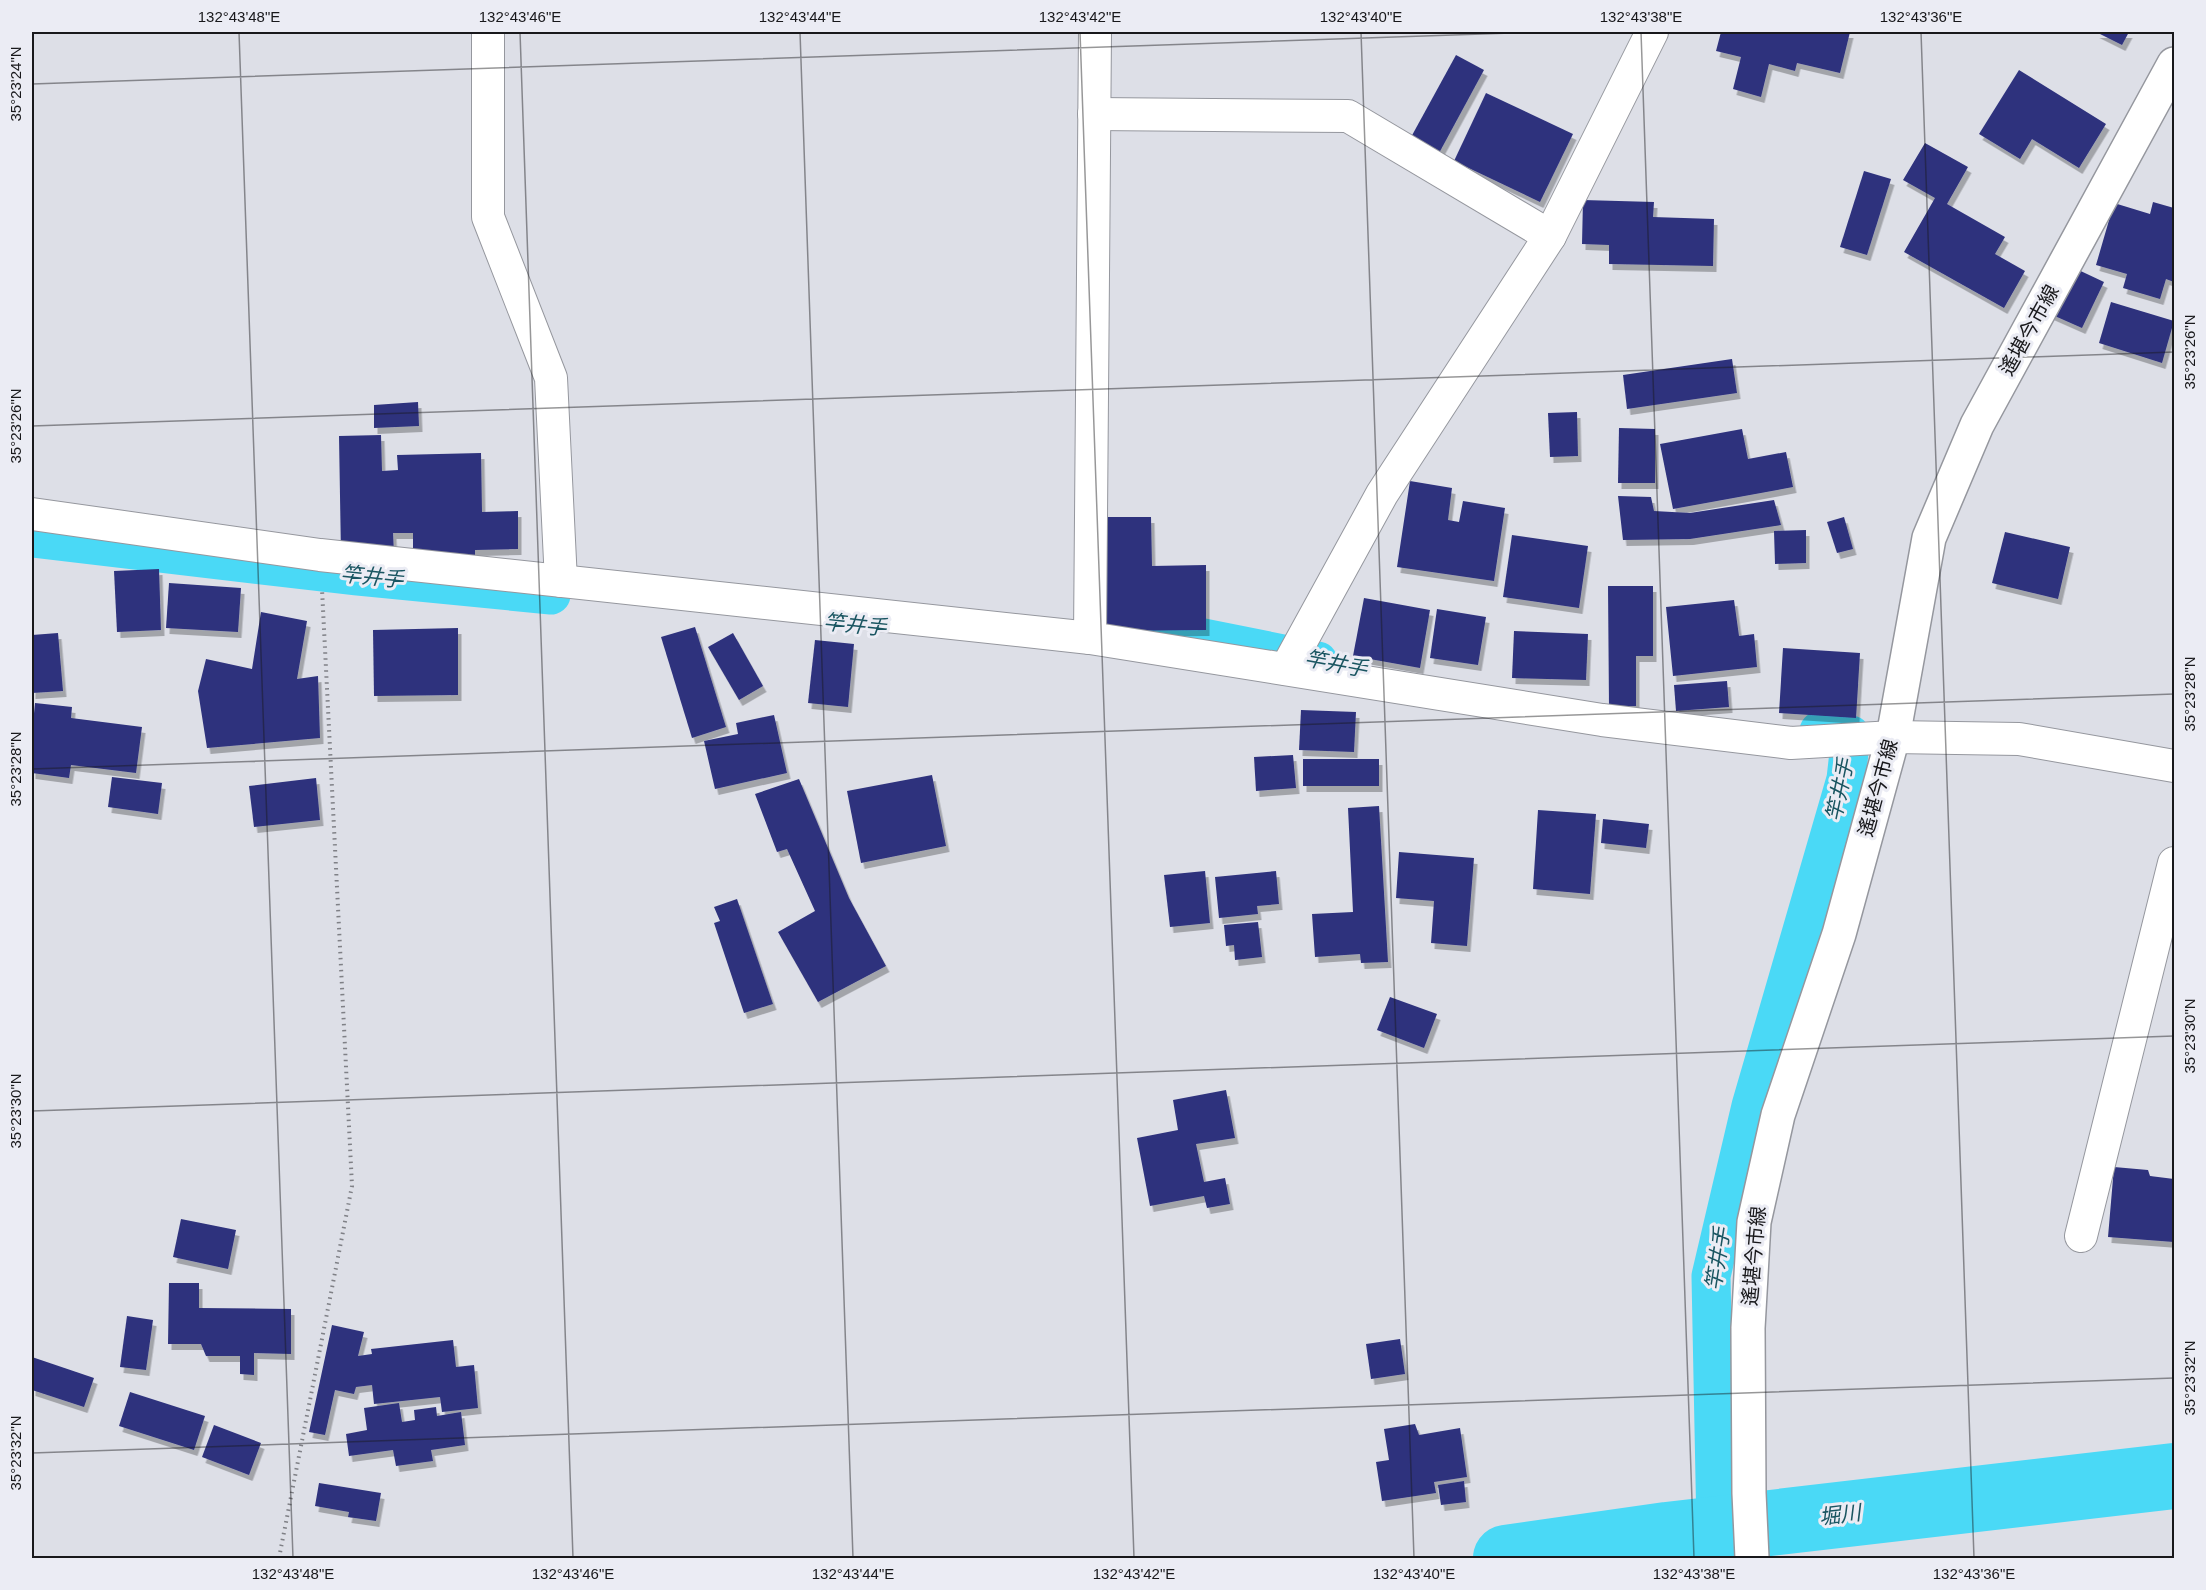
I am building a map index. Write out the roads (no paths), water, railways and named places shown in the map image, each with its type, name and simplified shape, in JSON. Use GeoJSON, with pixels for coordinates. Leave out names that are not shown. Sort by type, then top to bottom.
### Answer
{"type":"FeatureCollection","features":[{"type":"Feature","properties":{"kind":"main road","name":"遙堪今市線"},"geometry":{"type":"LineString","coordinates":[[1752,1558],[1749,1493],[1748,1328],[1754,1222],[1778,1115],[1839,934],[1893,737],[1929,538],[1977,425],[2175,64]]}},
{"type":"Feature","properties":{"kind":"street"},"geometry":{"type":"LineString","coordinates":[[489,32],[488,217],[551,378],[561,581]]}},
{"type":"Feature","properties":{"kind":"street"},"geometry":{"type":"LineString","coordinates":[[1089,638],[1095,32]]}},
{"type":"Feature","properties":{"kind":"street"},"geometry":{"type":"LineString","coordinates":[[1286,669],[1382,494],[1550,236],[1652,32]]}},
{"type":"Feature","properties":{"kind":"street"},"geometry":{"type":"LineString","coordinates":[[1094,114],[1348,116],[1550,236]]}},
{"type":"Feature","properties":{"kind":"street"},"geometry":{"type":"LineString","coordinates":[[32,514],[320,555],[1089,638],[1602,720],[1791,743],[1893,737],[2019,739],[2173,760]]}},
{"type":"Feature","properties":{"kind":"street"},"geometry":{"type":"LineString","coordinates":[[2080,1236],[2175,863]]}},
{"type":"Feature","properties":{"kind":"waterway","name":"竿井手"},"geometry":{"type":"LineString","coordinates":[[32,538],[356,576],[551,595]]}},
{"type":"Feature","properties":{"kind":"waterway","name":"竿井手"},"geometry":{"type":"LineString","coordinates":[[1114,620],[1318,661]]}},
{"type":"Feature","properties":{"kind":"waterway","name":"竿井手"},"geometry":{"type":"LineString","coordinates":[[1716,1529],[1711,1276],[1751,1106],[1846,779],[1851,735],[1819,731]]}},
{"type":"Feature","properties":{"kind":"waterway","name":"堀川"},"geometry":{"type":"LineString","coordinates":[[1506,1558],[1667,1535],[2174,1476]]}}]}
